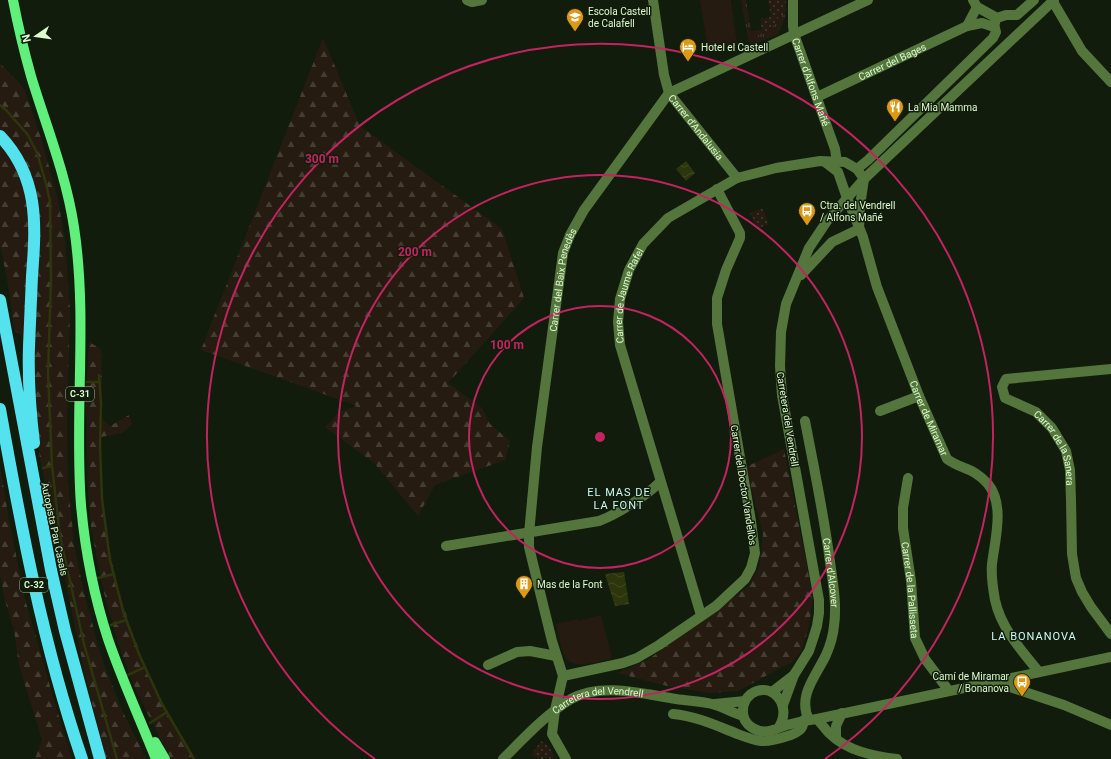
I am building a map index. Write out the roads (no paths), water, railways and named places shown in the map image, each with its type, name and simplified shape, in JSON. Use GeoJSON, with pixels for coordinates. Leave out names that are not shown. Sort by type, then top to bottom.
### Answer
{"type":"FeatureCollection","features":[{"type":"Feature","properties":{"kind":"highway"},"geometry":{"type":"LineString","coordinates":[[0,136],[22,169],[34,206],[34,244],[29,347],[31,423],[35,456],[34,482]]}},
{"type":"Feature","properties":{"kind":"highway","name":"Autopista Pau Casals"},"geometry":{"type":"LineString","coordinates":[[0,300],[51,570],[65,631],[100,759]]}},
{"type":"Feature","properties":{"kind":"highway","name":"C-32"},"geometry":{"type":"LineString","coordinates":[[0,409],[33,582],[58,683],[82,759]]}},
{"type":"Feature","properties":{"kind":"main road","name":"C-31"},"geometry":{"type":"LineString","coordinates":[[12,0],[32,77],[62,172],[74,226],[80,285],[81,318],[79,452],[81,506],[92,577],[108,638],[120,672],[156,759]]}},
{"type":"Feature","properties":{"kind":"main road","name":"C-31"},"geometry":{"type":"LineString","coordinates":[[136,709],[165,759]]}},
{"type":"Feature","properties":{"kind":"street"},"geometry":{"type":"LineString","coordinates":[[467,0],[472,2],[482,0]]}},
{"type":"Feature","properties":{"kind":"street","name":"Carrer d'Andalusia"},"geometry":{"type":"LineString","coordinates":[[653,0],[664,75],[669,93],[737,178]]}},
{"type":"Feature","properties":{"kind":"street","name":"Carrer d'Alfons Mañé"},"geometry":{"type":"LineString","coordinates":[[793,0],[794,34],[835,150],[832,164],[838,172],[847,198]]}},
{"type":"Feature","properties":{"kind":"street","name":"Carrer del Baix Penedès"},"geometry":{"type":"LineString","coordinates":[[563,676],[556,656],[528,534],[537,447],[563,253],[570,235],[584,210],[669,93],[868,0]]}},
{"type":"Feature","properties":{"kind":"street","name":"Carrer del Bages"},"geometry":{"type":"LineString","coordinates":[[817,97],[967,26],[982,23],[996,25],[1006,15],[1018,15],[1034,0]]}},
{"type":"Feature","properties":{"kind":"street"},"geometry":{"type":"LineString","coordinates":[[1052,0],[1082,52],[1111,82]]}},
{"type":"Feature","properties":{"kind":"street","name":"Carretera del Vendrell"},"geometry":{"type":"LineString","coordinates":[[783,707],[794,675],[809,651],[817,626],[819,613],[813,567],[782,395],[780,366],[781,332],[786,304],[809,248],[827,221],[847,198],[864,179],[1052,0]]}},
{"type":"Feature","properties":{"kind":"street"},"geometry":{"type":"LineString","coordinates":[[967,26],[975,4],[996,25],[1007,44]]}},
{"type":"Feature","properties":{"kind":"street"},"geometry":{"type":"LineString","coordinates":[[857,169],[993,38],[996,25]]}},
{"type":"Feature","properties":{"kind":"street"},"geometry":{"type":"LineString","coordinates":[[795,282],[817,256],[832,242],[859,229],[860,206],[864,179],[857,169],[845,162],[832,164]]}},
{"type":"Feature","properties":{"kind":"street","name":"Carrer de Jaume Rafel"},"geometry":{"type":"LineString","coordinates":[[701,615],[620,345],[618,322],[620,299],[629,270],[643,244],[668,218],[737,178],[796,164],[832,164]]}},
{"type":"Feature","properties":{"kind":"street","name":"Carrer del Doctor Vandellòs"},"geometry":{"type":"LineString","coordinates":[[563,676],[623,663],[637,658],[660,645],[716,606],[744,579],[755,554],[751,521],[717,324],[717,298],[726,270],[740,238],[740,233],[717,189]]}},
{"type":"Feature","properties":{"kind":"street","name":"Carrer de Miramar"},"geometry":{"type":"LineString","coordinates":[[847,198],[859,229],[877,287],[919,396],[946,459],[975,472],[989,485],[996,500],[998,517],[992,565],[996,601],[1000,615],[1016,644],[1039,672]]}},
{"type":"Feature","properties":{"kind":"street","name":"Carrer de la Sanera"},"geometry":{"type":"LineString","coordinates":[[1111,369],[1006,379],[1002,387],[1005,398],[1036,412],[1052,428],[1066,451],[1070,470],[1072,554],[1076,578],[1091,607],[1111,634]]}},
{"type":"Feature","properties":{"kind":"street"},"geometry":{"type":"LineString","coordinates":[[880,411],[919,396]]}},
{"type":"Feature","properties":{"kind":"street","name":"Carrer d'Alcover"},"geometry":{"type":"LineString","coordinates":[[805,421],[827,542],[835,603],[835,619],[832,636],[826,655],[807,690],[804,704],[806,714],[810,719]]}},
{"type":"Feature","properties":{"kind":"street","name":"Carrer de la Pallisseta"},"geometry":{"type":"LineString","coordinates":[[908,478],[903,508],[903,528],[911,581],[915,638],[925,659],[949,691]]}},
{"type":"Feature","properties":{"kind":"street"},"geometry":{"type":"LineString","coordinates":[[446,546],[528,534],[553,528],[589,524],[599,521],[621,510],[653,489],[660,482]]}},
{"type":"Feature","properties":{"kind":"street"},"geometry":{"type":"LineString","coordinates":[[488,665],[517,652],[530,651],[556,656]]}},
{"type":"Feature","properties":{"kind":"street"},"geometry":{"type":"LineString","coordinates":[[779,727],[784,720],[783,707],[780,700],[772,692],[760,691],[749,696],[743,706],[743,716],[750,727],[762,732],[774,730],[779,727],[810,719],[1111,657]]}},
{"type":"Feature","properties":{"kind":"street","name":"Carretera del Vendrell"},"geometry":{"type":"LineString","coordinates":[[772,692],[794,675]]}},
{"type":"Feature","properties":{"kind":"street"},"geometry":{"type":"LineString","coordinates":[[563,676],[555,710],[552,734],[566,759]]}},
{"type":"Feature","properties":{"kind":"street"},"geometry":{"type":"LineString","coordinates":[[993,682],[1064,705],[1111,725]]}},
{"type":"Feature","properties":{"kind":"street","name":"Carretera del Vendrell"},"geometry":{"type":"LineString","coordinates":[[502,759],[537,725],[555,710],[573,699],[594,691],[616,690],[637,692],[712,704],[743,716]]}},
{"type":"Feature","properties":{"kind":"street","name":"Carretera del Vendrell"},"geometry":{"type":"LineString","coordinates":[[712,704],[745,701]]}},
{"type":"Feature","properties":{"kind":"street"},"geometry":{"type":"LineString","coordinates":[[783,707],[794,716],[810,719],[848,746],[863,753],[897,759]]}},
{"type":"Feature","properties":{"kind":"street"},"geometry":{"type":"LineString","coordinates":[[836,738],[836,726],[842,713]]}},
{"type":"Feature","properties":{"kind":"street"},"geometry":{"type":"LineString","coordinates":[[674,714],[686,715],[700,719],[762,741],[779,738],[800,731],[810,719]]}},
{"type":"Feature","properties":{"kind":"water"},"geometry":{"type":"Polygon","coordinates":[[[686,161],[695,173],[686,181],[676,169],[686,161]]]}},
{"type":"Feature","properties":{"kind":"water"},"geometry":{"type":"Polygon","coordinates":[[[624,572],[629,604],[615,606],[605,574],[624,572]]]}},
{"type":"Feature","properties":{"kind":"waterway"},"geometry":{"type":"LineString","coordinates":[[0,105],[28,135],[37,153],[50,201],[51,280],[48,373],[52,466],[60,536],[84,644],[117,759]]}},
{"type":"Feature","properties":{"kind":"waterway"},"geometry":{"type":"LineString","coordinates":[[99,375],[101,404],[100,445],[102,499],[110,560],[123,611],[139,654],[162,704],[194,759]]}},
{"type":"Feature","properties":{"kind":"waterway"},"geometry":{"type":"LineString","coordinates":[[87,382],[100,382]]}},
{"type":"Feature","properties":{"kind":"waterway"},"geometry":{"type":"LineString","coordinates":[[43,468],[52,466]]}},
{"type":"Feature","properties":{"kind":"waterway"},"geometry":{"type":"LineString","coordinates":[[52,518],[58,517]]}},
{"type":"Feature","properties":{"kind":"waterway"},"geometry":{"type":"LineString","coordinates":[[98,578],[114,574]]}},
{"type":"Feature","properties":{"kind":"waterway"},"geometry":{"type":"LineString","coordinates":[[111,625],[126,620]]}},
{"type":"Feature","properties":{"kind":"waterway"},"geometry":{"type":"LineString","coordinates":[[128,675],[145,667]]}},
{"type":"Feature","properties":{"kind":"waterway"},"geometry":{"type":"LineString","coordinates":[[150,723],[167,712]]}},
{"type":"Feature","properties":{"kind":"place","name":"Escola Castell de Calafell"},"geometry":{"type":"Point","coordinates":[575,32]}},
{"type":"Feature","properties":{"kind":"place","name":"Hotel el Castell"},"geometry":{"type":"Point","coordinates":[688,62]}},
{"type":"Feature","properties":{"kind":"place","name":"La Mia Mamma"},"geometry":{"type":"Point","coordinates":[895,122]}},
{"type":"Feature","properties":{"kind":"place","name":"Ctra. del Vendrell / Alfons Mañé"},"geometry":{"type":"Point","coordinates":[807,226]}},
{"type":"Feature","properties":{"kind":"place","name":"Mas de la Font"},"geometry":{"type":"Point","coordinates":[524,599]}},
{"type":"Feature","properties":{"kind":"place","name":"Camí de Miramar / Bonanova"},"geometry":{"type":"Point","coordinates":[1022,697]}},
{"type":"Feature","properties":{"kind":"district","name":"EL MAS DE LA FONT"},"geometry":{"type":"Point","coordinates":[619,498]}},
{"type":"Feature","properties":{"kind":"district","name":"LA BONANOVA"},"geometry":{"type":"Point","coordinates":[1034,636]}}]}
